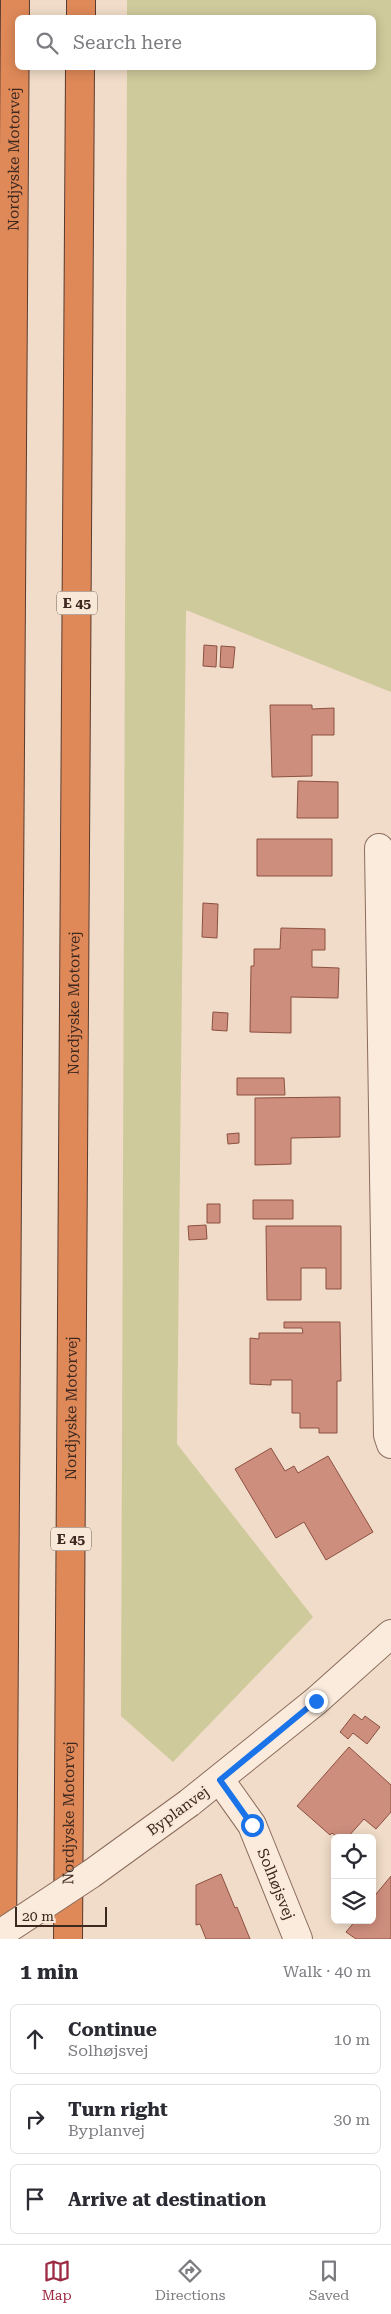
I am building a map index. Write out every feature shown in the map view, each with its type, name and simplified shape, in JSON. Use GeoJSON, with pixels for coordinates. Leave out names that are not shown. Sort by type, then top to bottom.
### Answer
{"type":"FeatureCollection","features":[{"type":"Feature","properties":{"kind":"highway","name":"Nordjyske Motorvej"},"geometry":{"type":"LineString","coordinates":[[2,1939],[15,0]]}},
{"type":"Feature","properties":{"kind":"highway"},"geometry":{"type":"LineString","coordinates":[[81,0],[81,15]]}},
{"type":"Feature","properties":{"kind":"highway","name":"Nordjyske Motorvej"},"geometry":{"type":"LineString","coordinates":[[68,1939],[80,70]]}},
{"type":"Feature","properties":{"kind":"street"},"geometry":{"type":"LineString","coordinates":[[379,848],[388,1123],[388,1435],[391,1444]]}},
{"type":"Feature","properties":{"kind":"street","name":"Byplanvej"},"geometry":{"type":"LineString","coordinates":[[0,1934],[91,1874],[220,1780],[316,1701],[391,1634]]}},
{"type":"Feature","properties":{"kind":"street","name":"Solhøjsvej"},"geometry":{"type":"LineString","coordinates":[[220,1780],[252,1825],[298,1939]]}},
{"type":"Feature","properties":{"kind":"shaded area"},"geometry":{"type":"Polygon","coordinates":[[[127,0],[391,0],[391,692],[186,610],[177,1444],[313,1617],[173,1762],[121,1716],[127,70],[376,70],[376,15],[127,15],[127,0]]]}},
{"type":"Feature","properties":{"kind":"building"},"geometry":{"type":"Polygon","coordinates":[[[204,645],[217,646],[216,667],[203,666],[204,645]]]}},
{"type":"Feature","properties":{"kind":"building"},"geometry":{"type":"Polygon","coordinates":[[[221,646],[235,647],[233,668],[220,667],[221,646]]]}},
{"type":"Feature","properties":{"kind":"building"},"geometry":{"type":"Polygon","coordinates":[[[270,705],[312,705],[312,709],[334,708],[334,735],[312,735],[312,776],[272,777],[270,705]]]}},
{"type":"Feature","properties":{"kind":"building"},"geometry":{"type":"Polygon","coordinates":[[[298,781],[338,782],[338,818],[297,818],[298,781]]]}},
{"type":"Feature","properties":{"kind":"building"},"geometry":{"type":"Polygon","coordinates":[[[257,839],[332,839],[332,876],[257,876],[257,839]]]}},
{"type":"Feature","properties":{"kind":"building"},"geometry":{"type":"Polygon","coordinates":[[[203,903],[218,904],[217,938],[202,937],[203,903]]]}},
{"type":"Feature","properties":{"kind":"building"},"geometry":{"type":"Polygon","coordinates":[[[281,928],[325,929],[325,950],[312,950],[312,967],[339,968],[338,998],[291,997],[291,1033],[250,1032],[251,966],[254,966],[254,949],[280,949],[281,928]]]}},
{"type":"Feature","properties":{"kind":"building"},"geometry":{"type":"Polygon","coordinates":[[[213,1012],[228,1013],[227,1031],[212,1030],[213,1012]]]}},
{"type":"Feature","properties":{"kind":"building"},"geometry":{"type":"Polygon","coordinates":[[[237,1078],[284,1078],[285,1095],[237,1095],[237,1078]]]}},
{"type":"Feature","properties":{"kind":"building"},"geometry":{"type":"Polygon","coordinates":[[[340,1097],[340,1137],[291,1138],[291,1164],[255,1165],[255,1098],[340,1097]]]}},
{"type":"Feature","properties":{"kind":"building"},"geometry":{"type":"Polygon","coordinates":[[[239,1133],[239,1143],[228,1144],[227,1134],[239,1133]]]}},
{"type":"Feature","properties":{"kind":"building"},"geometry":{"type":"Polygon","coordinates":[[[253,1200],[293,1200],[293,1219],[253,1219],[253,1200]]]}},
{"type":"Feature","properties":{"kind":"building"},"geometry":{"type":"Polygon","coordinates":[[[207,1204],[220,1204],[220,1223],[207,1223],[207,1204]]]}},
{"type":"Feature","properties":{"kind":"building"},"geometry":{"type":"Polygon","coordinates":[[[206,1225],[207,1239],[189,1240],[188,1226],[206,1225]]]}},
{"type":"Feature","properties":{"kind":"building"},"geometry":{"type":"Polygon","coordinates":[[[266,1226],[341,1226],[341,1289],[326,1289],[326,1268],[301,1268],[301,1300],[267,1300],[266,1226]]]}},
{"type":"Feature","properties":{"kind":"building"},"geometry":{"type":"Polygon","coordinates":[[[284,1322],[340,1322],[341,1381],[337,1381],[337,1433],[319,1433],[319,1428],[300,1428],[300,1413],[292,1413],[292,1380],[271,1380],[271,1385],[250,1384],[250,1338],[259,1339],[259,1333],[303,1333],[302,1328],[284,1328],[284,1322]]]}},
{"type":"Feature","properties":{"kind":"building"},"geometry":{"type":"Polygon","coordinates":[[[271,1448],[285,1471],[294,1466],[298,1473],[328,1456],[373,1532],[326,1560],[304,1522],[276,1538],[235,1469],[271,1448]]]}},
{"type":"Feature","properties":{"kind":"building"},"geometry":{"type":"Polygon","coordinates":[[[354,1714],[362,1720],[365,1716],[380,1727],[367,1744],[353,1733],[348,1739],[340,1732],[354,1714]]]}},
{"type":"Feature","properties":{"kind":"building"},"geometry":{"type":"Polygon","coordinates":[[[349,1747],[391,1785],[391,1812],[376,1829],[364,1819],[351,1834],[332,1833],[330,1835],[297,1806],[349,1747]]]}},
{"type":"Feature","properties":{"kind":"building"},"geometry":{"type":"Polygon","coordinates":[[[221,1874],[250,1939],[206,1939],[200,1924],[196,1925],[196,1885],[221,1874]]]}},
{"type":"Feature","properties":{"kind":"building"},"geometry":{"type":"Polygon","coordinates":[[[391,1876],[391,1939],[356,1939],[346,1932],[353,1924],[376,1924],[376,1894],[391,1876]]]}},
{"type":"Feature","properties":{"kind":"route"},"geometry":{"type":"LineString","coordinates":[[252,1825],[220,1780],[316,1701]]}}]}
